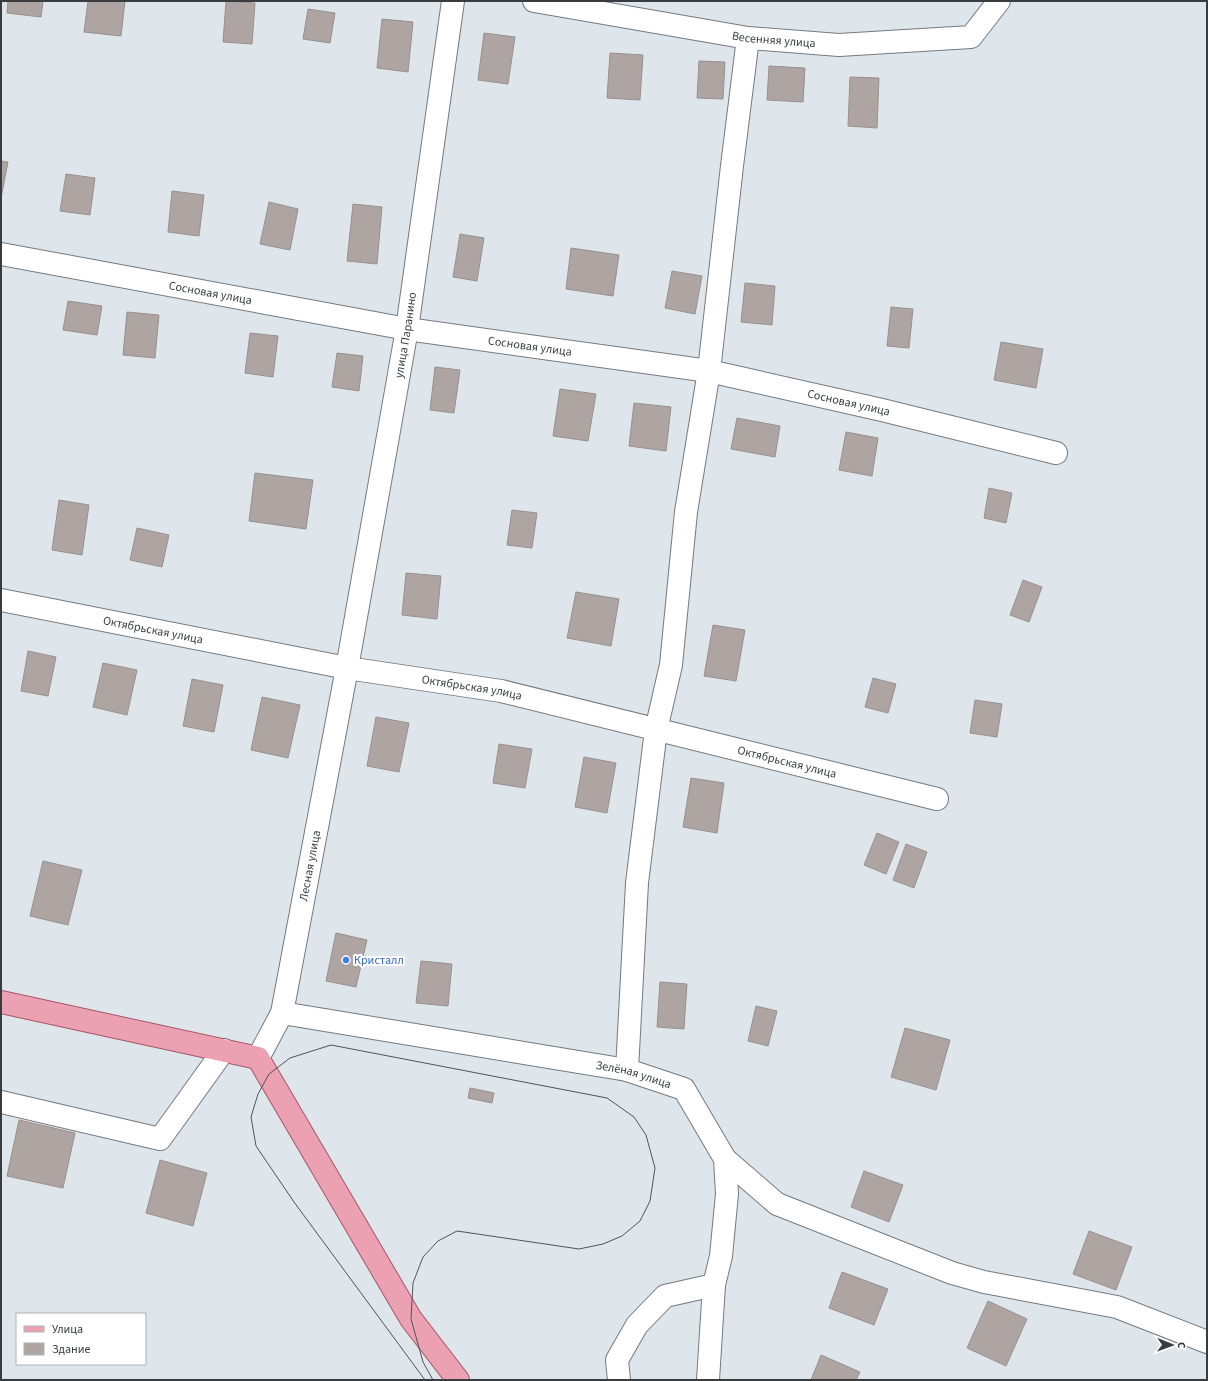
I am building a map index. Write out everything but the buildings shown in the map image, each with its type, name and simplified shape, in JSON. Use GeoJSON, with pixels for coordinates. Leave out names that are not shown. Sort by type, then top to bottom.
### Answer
{"type":"FeatureCollection","features":[{"type":"Feature","properties":{"kind":"main road"},"geometry":{"type":"LineString","coordinates":[[1,1002],[258,1058],[273,1081],[411,1319],[458,1380]]}},
{"type":"Feature","properties":{"kind":"street","name":"улица Паранино"},"geometry":{"type":"LineString","coordinates":[[347,668],[407,329],[453,1]]}},
{"type":"Feature","properties":{"kind":"street","name":"Весенняя улица"},"geometry":{"type":"LineString","coordinates":[[534,1],[748,38],[839,45],[972,37],[999,1]]}},
{"type":"Feature","properties":{"kind":"street"},"geometry":{"type":"LineString","coordinates":[[627,1070],[637,883],[656,730],[671,665],[686,512],[709,371],[748,38]]}},
{"type":"Feature","properties":{"kind":"street","name":"Сосновая улица"},"geometry":{"type":"LineString","coordinates":[[1,254],[407,329],[709,371],[882,410],[1056,453]]}},
{"type":"Feature","properties":{"kind":"street","name":"Октябрьская улица"},"geometry":{"type":"LineString","coordinates":[[1,600],[347,668],[501,691],[937,799]]}},
{"type":"Feature","properties":{"kind":"street","name":"Лесная улица"},"geometry":{"type":"LineString","coordinates":[[258,1058],[282,1013],[347,668]]}},
{"type":"Feature","properties":{"kind":"street","name":"Зелёная улица"},"geometry":{"type":"LineString","coordinates":[[282,1013],[627,1070],[684,1089],[724,1159],[727,1194],[721,1256],[714,1285],[708,1380]]}},
{"type":"Feature","properties":{"kind":"street"},"geometry":{"type":"LineString","coordinates":[[1,1102],[160,1139],[224,1050]]}},
{"type":"Feature","properties":{"kind":"street"},"geometry":{"type":"LineString","coordinates":[[724,1159],[777,1204],[952,1273],[984,1282],[1117,1307],[1207,1342]]}},
{"type":"Feature","properties":{"kind":"street"},"geometry":{"type":"LineString","coordinates":[[619,1380],[617,1360],[637,1325],[665,1296],[714,1285]]}},
{"type":"Feature","properties":{"kind":"tram line"},"geometry":{"type":"LineString","coordinates":[[425,1380],[294,1202],[256,1146],[251,1117],[258,1094],[269,1074],[290,1058],[331,1045],[607,1098],[634,1117],[646,1135],[655,1168],[650,1201],[640,1221],[622,1236],[603,1244],[579,1249],[457,1231],[438,1241],[423,1257],[413,1283],[411,1319],[423,1362],[433,1380]]}},
{"type":"Feature","properties":{"kind":"place","name":"Кристалл"},"geometry":{"type":"Point","coordinates":[346,960]}}]}
